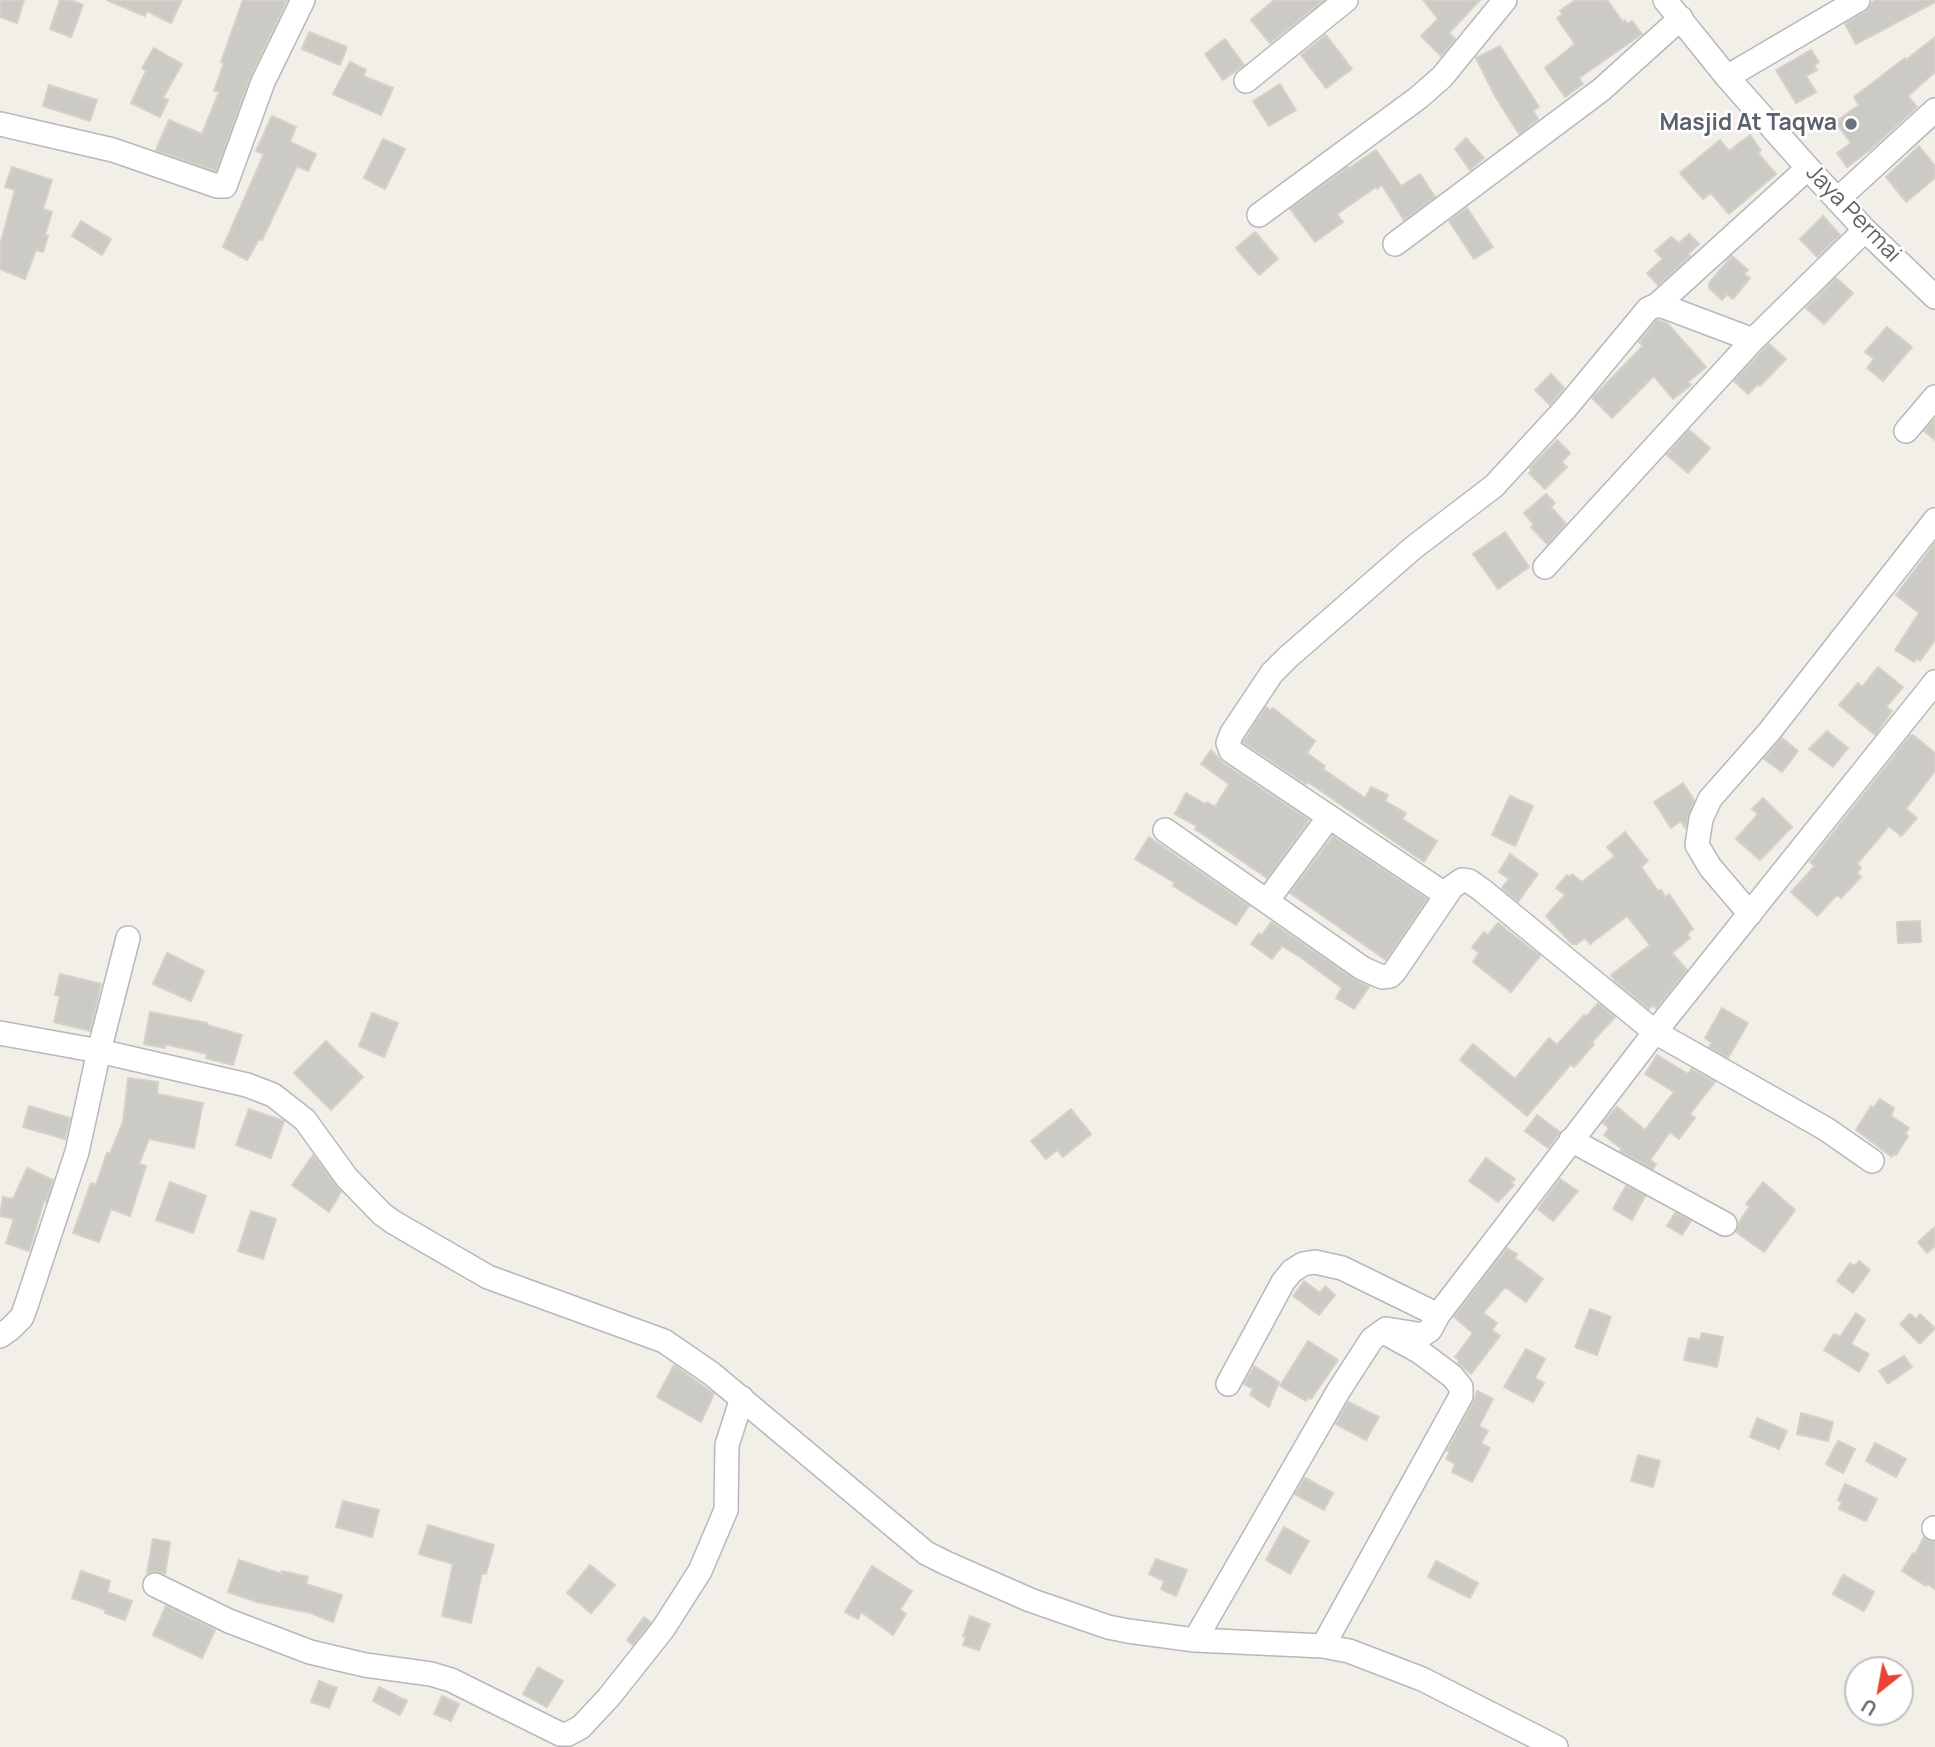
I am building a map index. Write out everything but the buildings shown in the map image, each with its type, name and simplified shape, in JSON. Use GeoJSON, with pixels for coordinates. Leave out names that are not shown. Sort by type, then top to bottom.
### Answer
{"type":"FeatureCollection","features":[{"type":"Feature","properties":{"kind":"street"},"geometry":{"type":"LineString","coordinates":[[0,124],[113,150],[216,186],[225,186],[262,82],[303,0]]}},
{"type":"Feature","properties":{"kind":"street"},"geometry":{"type":"LineString","coordinates":[[1246,81],[1346,0]]}},
{"type":"Feature","properties":{"kind":"street"},"geometry":{"type":"LineString","coordinates":[[1259,215],[1418,98],[1448,69],[1505,0]]}},
{"type":"Feature","properties":{"kind":"street","name":"Jaya Permai"},"geometry":{"type":"LineString","coordinates":[[1665,0],[1727,77],[1837,200],[1935,297]]}},
{"type":"Feature","properties":{"kind":"street"},"geometry":{"type":"LineString","coordinates":[[1727,77],[1858,0]]}},
{"type":"Feature","properties":{"kind":"street"},"geometry":{"type":"LineString","coordinates":[[1395,244],[1601,90],[1681,18]]}},
{"type":"Feature","properties":{"kind":"street"},"geometry":{"type":"LineString","coordinates":[[1837,200],[1935,110]]}},
{"type":"Feature","properties":{"kind":"street"},"geometry":{"type":"LineString","coordinates":[[1446,895],[1231,751],[1228,743],[1232,733],[1272,673],[1413,548],[1494,486],[1565,409],[1648,309],[1657,305],[1808,168]]}},
{"type":"Feature","properties":{"kind":"street"},"geometry":{"type":"LineString","coordinates":[[1545,568],[1753,340],[1866,230]]}},
{"type":"Feature","properties":{"kind":"street"},"geometry":{"type":"LineString","coordinates":[[1657,305],[1753,340]]}},
{"type":"Feature","properties":{"kind":"street"},"geometry":{"type":"LineString","coordinates":[[1906,431],[1935,397]]}},
{"type":"Feature","properties":{"kind":"street"},"geometry":{"type":"LineString","coordinates":[[1747,917],[1710,867],[1698,845],[1700,819],[1710,799],[1769,732],[1935,520]]}},
{"type":"Feature","properties":{"kind":"street"},"geometry":{"type":"LineString","coordinates":[[1195,1640],[1339,1390],[1372,1339],[1382,1331],[1391,1329],[1411,1334],[1424,1334],[1430,1330],[1438,1315],[1655,1032],[1935,682]]}},
{"type":"Feature","properties":{"kind":"street"},"geometry":{"type":"LineString","coordinates":[[1267,901],[1329,817]]}},
{"type":"Feature","properties":{"kind":"street"},"geometry":{"type":"LineString","coordinates":[[1165,830],[1362,968],[1382,977],[1390,976],[1395,971],[1446,895],[1462,880],[1482,890],[1655,1032],[1826,1129],[1872,1161]]}},
{"type":"Feature","properties":{"kind":"street"},"geometry":{"type":"LineString","coordinates":[[0,1335],[22,1317],[77,1152],[128,938]]}},
{"type":"Feature","properties":{"kind":"street"},"geometry":{"type":"LineString","coordinates":[[0,1033],[99,1051],[247,1085],[273,1095],[305,1120],[346,1178],[393,1222],[488,1277],[664,1341],[712,1374],[936,1558],[1030,1600],[1108,1627],[1195,1640],[1323,1646],[1349,1651],[1400,1669],[1556,1747]]}},
{"type":"Feature","properties":{"kind":"street"},"geometry":{"type":"LineString","coordinates":[[1572,1140],[1725,1224]]}},
{"type":"Feature","properties":{"kind":"street"},"geometry":{"type":"LineString","coordinates":[[1228,1384],[1283,1282],[1292,1271],[1303,1264],[1315,1262],[1342,1268],[1438,1315]]}},
{"type":"Feature","properties":{"kind":"street"},"geometry":{"type":"LineString","coordinates":[[1323,1646],[1461,1396],[1461,1387],[1452,1376],[1420,1352],[1382,1331]]}},
{"type":"Feature","properties":{"kind":"street"},"geometry":{"type":"LineString","coordinates":[[155,1585],[229,1620],[310,1652],[451,1680],[560,1734],[568,1734],[581,1727],[617,1687],[663,1629],[700,1571],[726,1510],[727,1445],[742,1398]]}},
{"type":"Feature","properties":{"kind":"place","name":"Masjid At Taqwa"},"geometry":{"type":"Point","coordinates":[1851,124]}}]}
